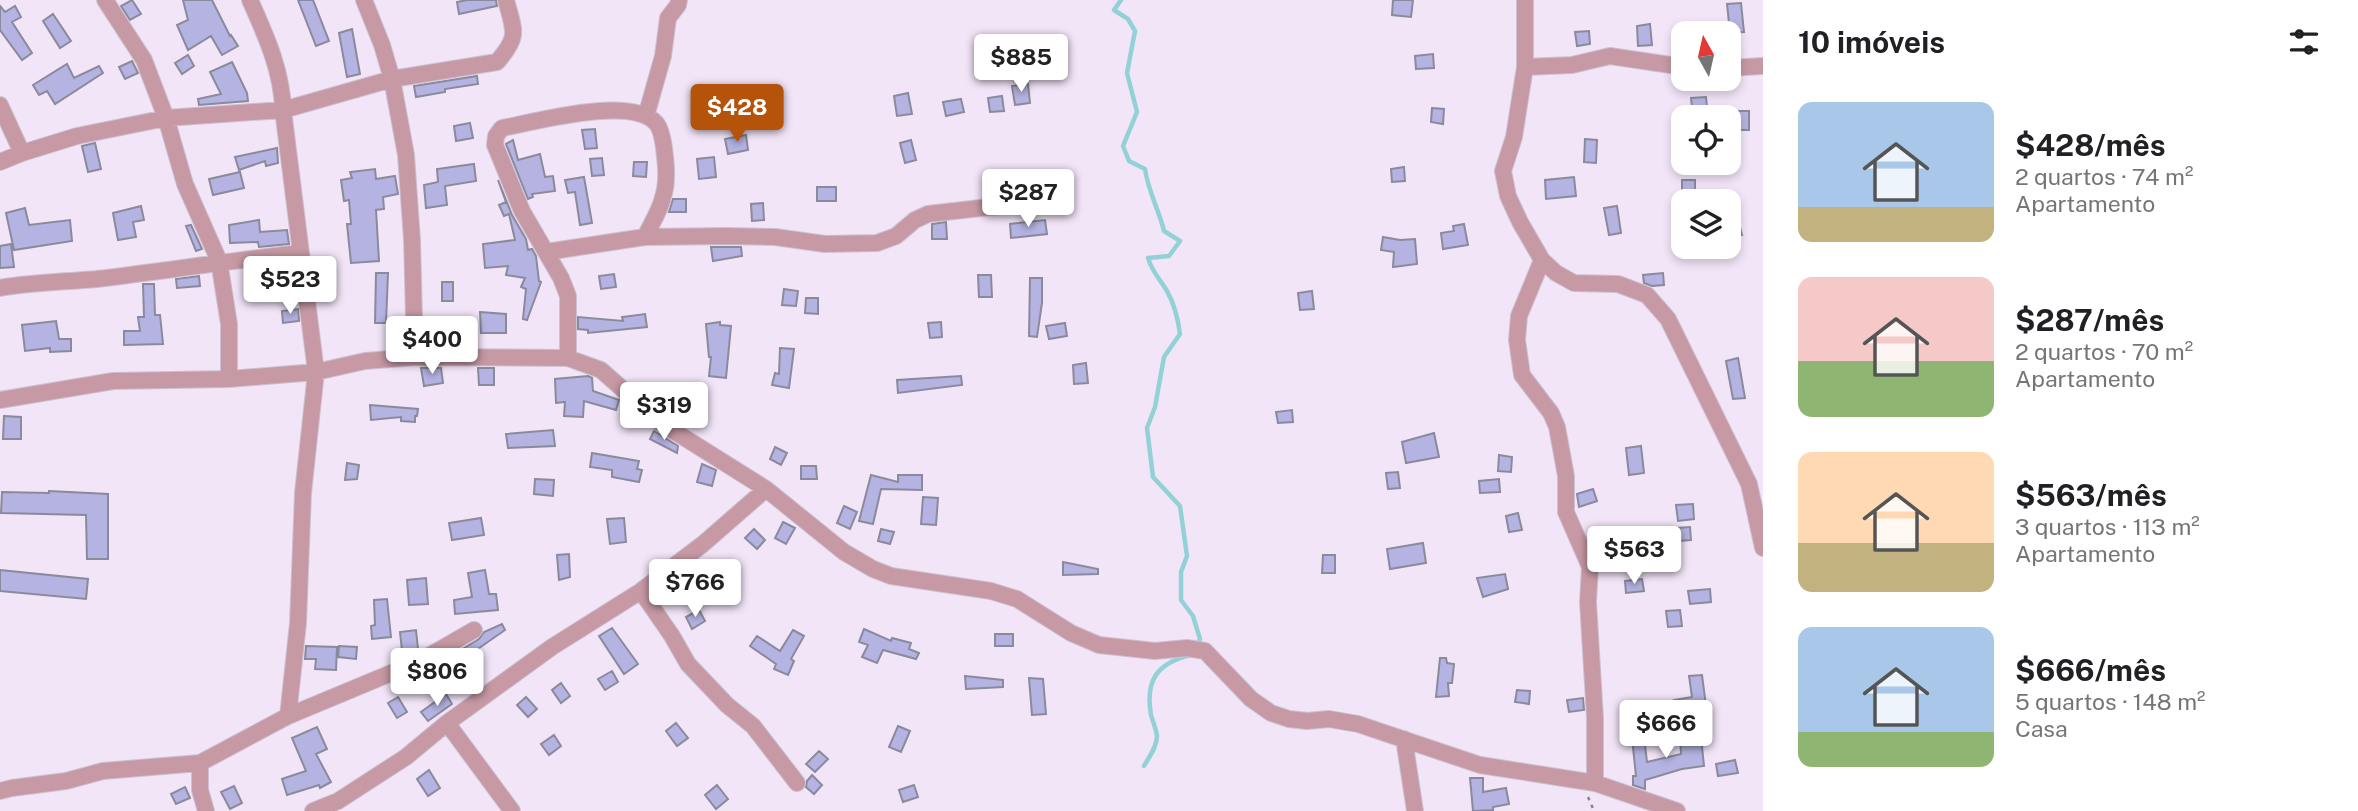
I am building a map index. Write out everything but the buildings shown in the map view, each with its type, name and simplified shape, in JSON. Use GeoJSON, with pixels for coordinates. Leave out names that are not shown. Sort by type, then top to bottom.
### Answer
{"type":"FeatureCollection","features":[{"type":"Feature","properties":{"kind":"street"},"geometry":{"type":"LineString","coordinates":[[105,0],[144,60],[166,118],[185,184],[219,261],[229,324],[229,379]]}},
{"type":"Feature","properties":{"kind":"street"},"geometry":{"type":"LineString","coordinates":[[250,0],[268,41],[282,86],[316,372],[303,493],[298,623],[288,716]]}},
{"type":"Feature","properties":{"kind":"street"},"geometry":{"type":"LineString","coordinates":[[364,0],[392,79],[405,155],[412,240],[415,357]]}},
{"type":"Feature","properties":{"kind":"street"},"geometry":{"type":"LineString","coordinates":[[0,162],[77,136],[166,118],[283,110],[392,79],[497,62],[509,49],[515,33],[506,0]]}},
{"type":"Feature","properties":{"kind":"street"},"geometry":{"type":"LineString","coordinates":[[646,116],[660,66],[668,18],[679,0]]}},
{"type":"Feature","properties":{"kind":"street"},"geometry":{"type":"LineString","coordinates":[[1525,0],[1525,67],[1514,136],[1503,171],[1508,196],[1542,260],[1556,273],[1574,283],[1618,284],[1647,295],[1668,319],[1749,484],[1763,548]]}},
{"type":"Feature","properties":{"kind":"street"},"geometry":{"type":"LineString","coordinates":[[1525,67],[1572,65],[1610,56],[1671,65]]}},
{"type":"Feature","properties":{"kind":"street"},"geometry":{"type":"LineString","coordinates":[[1741,67],[1763,66]]}},
{"type":"Feature","properties":{"kind":"street"},"geometry":{"type":"LineString","coordinates":[[0,105],[22,153]]}},
{"type":"Feature","properties":{"kind":"street"},"geometry":{"type":"LineString","coordinates":[[568,358],[568,296],[561,278],[522,211],[495,145],[496,136],[502,128],[567,115],[616,109],[646,116],[657,123],[663,141],[666,166],[664,197],[645,237]]}},
{"type":"Feature","properties":{"kind":"street"},"geometry":{"type":"LineString","coordinates":[[546,252],[645,237],[775,237],[825,244],[877,243],[895,236],[915,220],[928,214],[998,206]]}},
{"type":"Feature","properties":{"kind":"street"},"geometry":{"type":"LineString","coordinates":[[0,288],[96,279],[219,261],[301,253]]}},
{"type":"Feature","properties":{"kind":"street"},"geometry":{"type":"LineString","coordinates":[[1542,260],[1519,316],[1517,340],[1522,374],[1551,413],[1557,427],[1566,476],[1566,512],[1590,567],[1588,602],[1595,718],[1595,783]]}},
{"type":"Feature","properties":{"kind":"street"},"geometry":{"type":"LineString","coordinates":[[0,400],[113,382],[229,379],[316,372],[365,361],[415,357],[568,358],[601,370],[661,423],[766,489],[844,552],[891,576],[991,591],[1017,599],[1071,633],[1100,645],[1155,651],[1187,648],[1205,651],[1251,699],[1271,713],[1289,719],[1329,719],[1358,724],[1480,765],[1595,783],[1677,811]]}},
{"type":"Feature","properties":{"kind":"street"},"geometry":{"type":"LineString","coordinates":[[313,811],[338,801],[395,764],[552,647],[641,591],[703,544],[766,489]]}},
{"type":"Feature","properties":{"kind":"street"},"geometry":{"type":"LineString","coordinates":[[641,591],[688,664],[727,705],[753,726],[797,783]]}},
{"type":"Feature","properties":{"kind":"street"},"geometry":{"type":"LineString","coordinates":[[0,791],[66,782],[123,768],[200,763],[288,716],[420,661],[474,630]]}},
{"type":"Feature","properties":{"kind":"street"},"geometry":{"type":"LineString","coordinates":[[447,723],[512,811]]}},
{"type":"Feature","properties":{"kind":"street"},"geometry":{"type":"LineString","coordinates":[[1404,739],[1415,811]]}},
{"type":"Feature","properties":{"kind":"street"},"geometry":{"type":"LineString","coordinates":[[200,763],[200,790],[206,811]]}},
{"type":"Feature","properties":{"kind":"waterway"},"geometry":{"type":"LineString","coordinates":[[1121,0],[1114,10],[1128,19],[1135,31],[1127,73],[1137,112],[1123,146],[1129,161],[1145,169],[1164,231],[1180,241],[1169,256],[1148,258],[1172,302],[1180,334],[1164,357],[1155,407],[1147,428],[1153,477],[1180,506],[1187,556],[1181,572],[1181,600],[1193,616],[1200,639],[1195,647]]}},
{"type":"Feature","properties":{"kind":"waterway"},"geometry":{"type":"LineString","coordinates":[[1144,766],[1157,740],[1151,715],[1152,683],[1162,668],[1179,658],[1191,655]]}}]}
